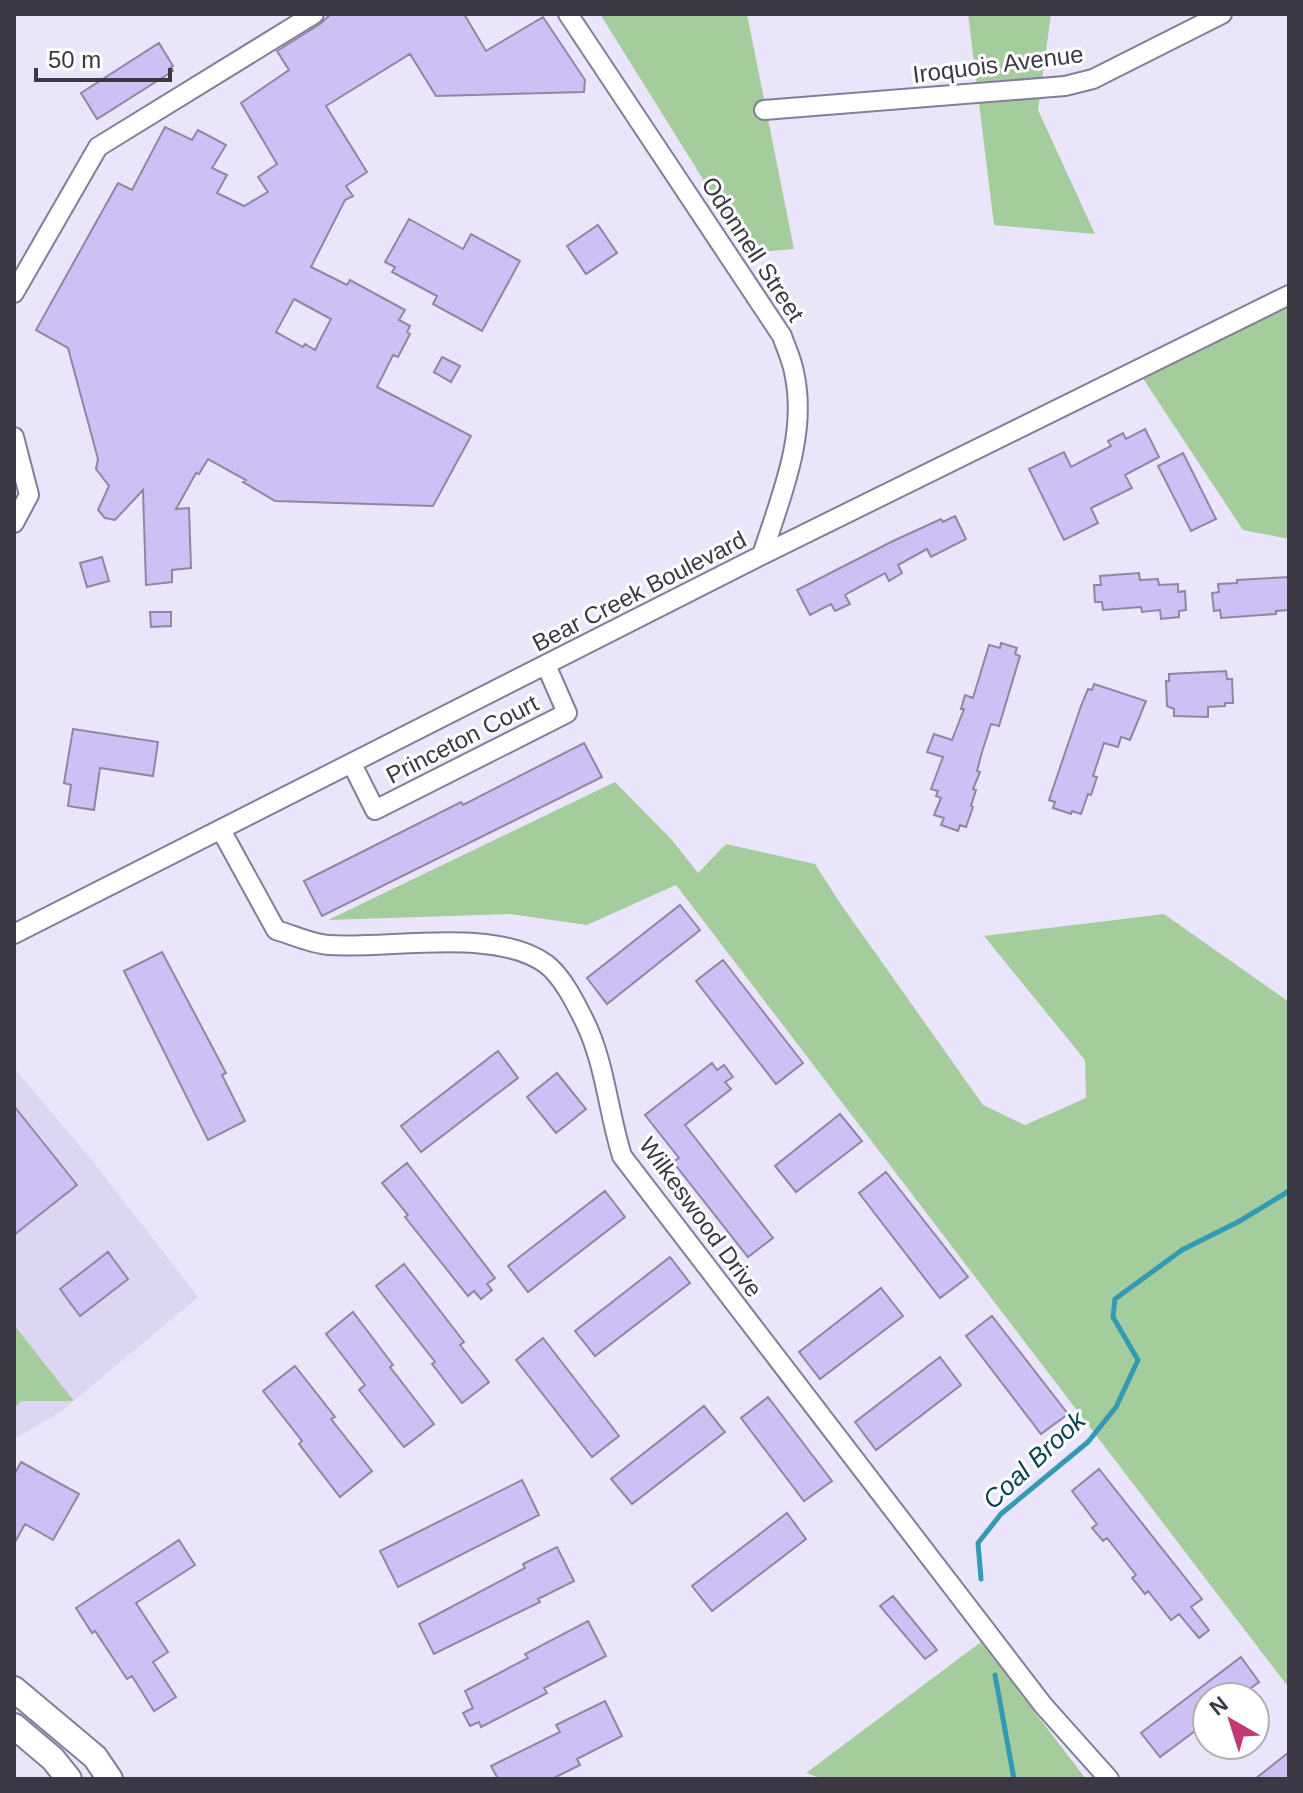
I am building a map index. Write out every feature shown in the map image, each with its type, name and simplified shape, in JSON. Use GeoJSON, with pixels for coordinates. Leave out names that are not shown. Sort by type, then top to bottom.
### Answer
{"type":"FeatureCollection","features":[{"type":"Feature","properties":{"kind":"main road"},"geometry":{"type":"LineString","coordinates":[[14,1689],[95,1757],[110,1779]]}},
{"type":"Feature","properties":{"kind":"main road"},"geometry":{"type":"LineString","coordinates":[[14,1726],[53,1759],[69,1779]]}},
{"type":"Feature","properties":{"kind":"street"},"geometry":{"type":"LineString","coordinates":[[14,293],[98,147],[314,14]]}},
{"type":"Feature","properties":{"kind":"street","name":"Odonnell Street"},"geometry":{"type":"LineString","coordinates":[[568,14],[782,336],[794,372],[798,413],[794,451],[762,555]]}},
{"type":"Feature","properties":{"kind":"street","name":"Iroquois Avenue"},"geometry":{"type":"LineString","coordinates":[[764,110],[1065,86],[1093,79],[1222,14]]}},
{"type":"Feature","properties":{"kind":"street","name":"Bear Creek Boulevard"},"geometry":{"type":"LineString","coordinates":[[14,934],[762,555],[1289,295]]}},
{"type":"Feature","properties":{"kind":"street"},"geometry":{"type":"LineString","coordinates":[[14,437],[29,495],[14,523]]}},
{"type":"Feature","properties":{"kind":"street","name":"Princeton Court"},"geometry":{"type":"LineString","coordinates":[[352,764],[375,810],[567,713],[546,665]]}},
{"type":"Feature","properties":{"kind":"street","name":"Wilkeswood Drive"},"geometry":{"type":"LineString","coordinates":[[221,830],[276,930],[327,945],[413,943],[505,947],[530,955],[549,966],[585,1022],[606,1087],[622,1156],[1043,1705],[1109,1779]]}},
{"type":"Feature","properties":{"kind":"shaded area"},"geometry":{"type":"Polygon","coordinates":[[[14,1068],[95,1164],[198,1297],[59,1413],[14,1439],[14,1068]]]}},
{"type":"Feature","properties":{"kind":"green space"},"geometry":{"type":"Polygon","coordinates":[[[600,14],[747,14],[794,249],[749,253],[600,14]]]}},
{"type":"Feature","properties":{"kind":"green space"},"geometry":{"type":"Polygon","coordinates":[[[968,14],[1051,14],[1038,110],[1095,234],[994,225],[968,14]]]}},
{"type":"Feature","properties":{"kind":"green space"},"geometry":{"type":"Polygon","coordinates":[[[1289,305],[1289,539],[1243,530],[1142,377],[1289,305]]]}},
{"type":"Feature","properties":{"kind":"green space"},"geometry":{"type":"Polygon","coordinates":[[[615,782],[672,840],[698,873],[726,844],[815,864],[983,1105],[1025,1125],[1086,1098],[1085,1060],[984,936],[1164,914],[1289,1002],[1289,1688],[676,885],[587,925],[510,914],[328,920],[615,782]]]}},
{"type":"Feature","properties":{"kind":"green space"},"geometry":{"type":"Polygon","coordinates":[[[14,1325],[74,1401],[21,1401],[14,1409],[14,1325]]]}},
{"type":"Feature","properties":{"kind":"green space"},"geometry":{"type":"Polygon","coordinates":[[[981,1642],[1086,1779],[823,1779],[806,1773],[981,1642]]]}},
{"type":"Feature","properties":{"kind":"building"},"geometry":{"type":"Polygon","coordinates":[[[331,14],[464,14],[486,51],[543,17],[585,80],[584,92],[436,96],[410,54],[326,106],[367,172],[346,186],[353,196],[345,200],[311,267],[347,285],[350,280],[405,310],[399,320],[410,326],[407,332],[410,334],[398,357],[393,355],[377,387],[471,436],[433,506],[275,501],[208,459],[199,474],[196,473],[176,509],[189,508],[191,568],[172,570],[172,582],[146,585],[143,490],[115,520],[105,518],[98,510],[109,486],[96,469],[98,459],[68,348],[36,330],[118,183],[132,190],[165,127],[192,140],[198,130],[226,145],[212,168],[227,175],[217,193],[244,206],[268,192],[258,177],[277,164],[241,103],[289,70],[277,51],[331,14]],[[294,299],[276,332],[315,350],[331,319],[294,299]]]}},
{"type":"Feature","properties":{"kind":"building"},"geometry":{"type":"Polygon","coordinates":[[[159,43],[173,71],[97,119],[81,93],[159,43]]]}},
{"type":"Feature","properties":{"kind":"building"},"geometry":{"type":"Polygon","coordinates":[[[409,219],[463,249],[471,234],[520,261],[482,331],[433,304],[437,296],[392,272],[395,267],[385,262],[409,219]]]}},
{"type":"Feature","properties":{"kind":"building"},"geometry":{"type":"Polygon","coordinates":[[[598,225],[617,253],[586,274],[567,246],[598,225]]]}},
{"type":"Feature","properties":{"kind":"building"},"geometry":{"type":"Polygon","coordinates":[[[442,357],[460,366],[451,382],[434,372],[442,357]]]}},
{"type":"Feature","properties":{"kind":"building"},"geometry":{"type":"Polygon","coordinates":[[[1145,429],[1159,457],[1125,475],[1132,488],[1091,508],[1098,523],[1064,540],[1029,469],[1064,452],[1071,467],[1111,446],[1108,441],[1123,433],[1126,439],[1145,429]]]}},
{"type":"Feature","properties":{"kind":"building"},"geometry":{"type":"Polygon","coordinates":[[[1183,453],[1216,519],[1191,531],[1158,466],[1183,453]]]}},
{"type":"Feature","properties":{"kind":"building"},"geometry":{"type":"Polygon","coordinates":[[[955,516],[966,539],[931,557],[927,549],[898,565],[902,573],[889,581],[885,573],[845,595],[850,604],[835,611],[831,604],[810,615],[797,590],[893,541],[941,519],[943,522],[955,516]]]}},
{"type":"Feature","properties":{"kind":"building"},"geometry":{"type":"Polygon","coordinates":[[[102,557],[109,581],[87,587],[80,563],[102,557]]]}},
{"type":"Feature","properties":{"kind":"building"},"geometry":{"type":"Polygon","coordinates":[[[1139,573],[1140,580],[1158,579],[1159,585],[1178,584],[1178,592],[1185,591],[1186,610],[1179,611],[1179,617],[1161,619],[1160,610],[1142,612],[1141,607],[1103,610],[1102,602],[1095,602],[1094,585],[1101,585],[1100,576],[1139,573]]]}},
{"type":"Feature","properties":{"kind":"building"},"geometry":{"type":"Polygon","coordinates":[[[1289,577],[1289,610],[1276,611],[1276,614],[1221,618],[1220,610],[1214,611],[1212,593],[1219,592],[1218,584],[1289,577]]]}},
{"type":"Feature","properties":{"kind":"building"},"geometry":{"type":"Polygon","coordinates":[[[150,612],[171,612],[171,626],[151,627],[150,612]]]}},
{"type":"Feature","properties":{"kind":"building"},"geometry":{"type":"Polygon","coordinates":[[[1001,643],[1017,648],[1015,654],[1020,656],[999,726],[991,724],[982,752],[977,771],[980,772],[973,789],[976,790],[973,807],[966,827],[960,825],[958,831],[941,825],[944,818],[934,815],[941,798],[936,796],[938,791],[931,789],[943,757],[927,752],[934,734],[952,740],[964,709],[961,709],[965,695],[973,698],[989,645],[1000,648],[1001,643]]]}},
{"type":"Feature","properties":{"kind":"building"},"geometry":{"type":"Polygon","coordinates":[[[1226,671],[1227,679],[1232,679],[1233,703],[1208,707],[1208,717],[1174,716],[1174,709],[1167,706],[1166,681],[1169,681],[1169,674],[1226,671]]]}},
{"type":"Feature","properties":{"kind":"building"},"geometry":{"type":"Polygon","coordinates":[[[1094,684],[1146,701],[1130,740],[1121,737],[1118,747],[1104,743],[1093,776],[1097,777],[1091,795],[1088,794],[1081,814],[1072,811],[1071,814],[1053,808],[1055,802],[1049,800],[1081,706],[1088,689],[1092,690],[1094,684]]]}},
{"type":"Feature","properties":{"kind":"building"},"geometry":{"type":"Polygon","coordinates":[[[73,729],[158,742],[153,776],[100,768],[94,810],[68,806],[71,785],[64,783],[73,729]]]}},
{"type":"Feature","properties":{"kind":"building"},"geometry":{"type":"Polygon","coordinates":[[[584,743],[602,777],[322,916],[304,881],[584,743]]]}},
{"type":"Feature","properties":{"kind":"building"},"geometry":{"type":"Polygon","coordinates":[[[680,905],[700,930],[607,1004],[587,978],[680,905]]]}},
{"type":"Feature","properties":{"kind":"building"},"geometry":{"type":"Polygon","coordinates":[[[162,952],[226,1073],[222,1075],[245,1121],[208,1140],[124,971],[162,952]]]}},
{"type":"Feature","properties":{"kind":"building"},"geometry":{"type":"Polygon","coordinates":[[[723,960],[803,1063],[776,1084],[696,981],[723,960]]]}},
{"type":"Feature","properties":{"kind":"building"},"geometry":{"type":"Polygon","coordinates":[[[498,1051],[518,1078],[421,1152],[401,1126],[498,1051]]]}},
{"type":"Feature","properties":{"kind":"building"},"geometry":{"type":"Polygon","coordinates":[[[712,1063],[717,1070],[724,1065],[733,1077],[725,1082],[731,1089],[685,1125],[773,1238],[748,1257],[673,1162],[679,1158],[645,1115],[712,1063]]]}},
{"type":"Feature","properties":{"kind":"building"},"geometry":{"type":"Polygon","coordinates":[[[557,1073],[586,1109],[556,1133],[527,1097],[557,1073]]]}},
{"type":"Feature","properties":{"kind":"building"},"geometry":{"type":"Polygon","coordinates":[[[14,1106],[77,1185],[14,1235],[14,1106]]]}},
{"type":"Feature","properties":{"kind":"building"},"geometry":{"type":"Polygon","coordinates":[[[840,1114],[862,1141],[796,1192],[775,1166],[840,1114]]]}},
{"type":"Feature","properties":{"kind":"building"},"geometry":{"type":"Polygon","coordinates":[[[407,1163],[495,1278],[487,1284],[492,1290],[481,1299],[474,1291],[468,1296],[382,1183],[407,1163]]]}},
{"type":"Feature","properties":{"kind":"building"},"geometry":{"type":"Polygon","coordinates":[[[886,1172],[968,1277],[940,1298],[859,1193],[886,1172]]]}},
{"type":"Feature","properties":{"kind":"building"},"geometry":{"type":"Polygon","coordinates":[[[605,1191],[625,1217],[528,1292],[508,1266],[605,1191]]]}},
{"type":"Feature","properties":{"kind":"building"},"geometry":{"type":"Polygon","coordinates":[[[108,1252],[128,1279],[80,1316],[60,1289],[108,1252]]]}},
{"type":"Feature","properties":{"kind":"building"},"geometry":{"type":"Polygon","coordinates":[[[670,1257],[690,1283],[595,1356],[575,1331],[670,1257]]]}},
{"type":"Feature","properties":{"kind":"building"},"geometry":{"type":"Polygon","coordinates":[[[404,1264],[464,1342],[460,1345],[489,1382],[462,1403],[432,1364],[435,1362],[376,1286],[404,1264]]]}},
{"type":"Feature","properties":{"kind":"building"},"geometry":{"type":"Polygon","coordinates":[[[881,1288],[903,1316],[820,1379],[799,1352],[881,1288]]]}},
{"type":"Feature","properties":{"kind":"building"},"geometry":{"type":"Polygon","coordinates":[[[353,1312],[434,1424],[404,1447],[359,1390],[365,1385],[326,1334],[353,1312]]]}},
{"type":"Feature","properties":{"kind":"building"},"geometry":{"type":"Polygon","coordinates":[[[992,1316],[1068,1414],[1041,1434],[966,1336],[992,1316]]]}},
{"type":"Feature","properties":{"kind":"building"},"geometry":{"type":"Polygon","coordinates":[[[543,1338],[619,1436],[592,1457],[516,1360],[543,1338]]]}},
{"type":"Feature","properties":{"kind":"building"},"geometry":{"type":"Polygon","coordinates":[[[940,1357],[961,1385],[876,1450],[855,1422],[940,1357]]]}},
{"type":"Feature","properties":{"kind":"building"},"geometry":{"type":"Polygon","coordinates":[[[295,1366],[372,1471],[340,1497],[263,1391],[295,1366]]]}},
{"type":"Feature","properties":{"kind":"building"},"geometry":{"type":"Polygon","coordinates":[[[768,1397],[832,1481],[804,1501],[741,1418],[768,1397]]]}},
{"type":"Feature","properties":{"kind":"building"},"geometry":{"type":"Polygon","coordinates":[[[704,1406],[725,1432],[632,1504],[611,1479],[704,1406]]]}},
{"type":"Feature","properties":{"kind":"building"},"geometry":{"type":"Polygon","coordinates":[[[21,1462],[79,1494],[53,1540],[25,1524],[14,1544],[14,1475],[21,1462]]]}},
{"type":"Feature","properties":{"kind":"building"},"geometry":{"type":"Polygon","coordinates":[[[1099,1469],[1202,1599],[1191,1607],[1209,1630],[1199,1638],[1179,1614],[1171,1620],[1148,1591],[1145,1594],[1132,1578],[1136,1575],[1107,1538],[1103,1541],[1092,1528],[1097,1524],[1072,1491],[1099,1469]]]}},
{"type":"Feature","properties":{"kind":"building"},"geometry":{"type":"Polygon","coordinates":[[[522,1480],[539,1515],[398,1587],[380,1551],[522,1480]]]}},
{"type":"Feature","properties":{"kind":"building"},"geometry":{"type":"Polygon","coordinates":[[[787,1513],[806,1539],[712,1611],[692,1586],[787,1513]]]}},
{"type":"Feature","properties":{"kind":"building"},"geometry":{"type":"Polygon","coordinates":[[[179,1540],[195,1565],[136,1603],[168,1652],[153,1662],[176,1697],[154,1711],[132,1676],[127,1679],[76,1608],[179,1540]]]}},
{"type":"Feature","properties":{"kind":"building"},"geometry":{"type":"Polygon","coordinates":[[[557,1547],[574,1581],[538,1599],[540,1602],[434,1654],[419,1624],[525,1568],[523,1564],[557,1547]]]}},
{"type":"Feature","properties":{"kind":"building"},"geometry":{"type":"Polygon","coordinates":[[[893,1596],[937,1650],[925,1659],[880,1606],[893,1596]]]}},
{"type":"Feature","properties":{"kind":"building"},"geometry":{"type":"Polygon","coordinates":[[[588,1621],[606,1656],[544,1688],[547,1693],[481,1727],[479,1722],[470,1726],[463,1713],[473,1708],[465,1691],[528,1658],[525,1654],[588,1621]]]}},
{"type":"Feature","properties":{"kind":"building"},"geometry":{"type":"Polygon","coordinates":[[[1241,1657],[1258,1681],[1209,1681],[1241,1657]]]}},
{"type":"Feature","properties":{"kind":"building"},"geometry":{"type":"Polygon","coordinates":[[[1191,1695],[1191,1734],[1160,1757],[1141,1733],[1191,1695]]]}},
{"type":"Feature","properties":{"kind":"building"},"geometry":{"type":"Polygon","coordinates":[[[605,1701],[622,1736],[577,1759],[580,1765],[552,1779],[498,1779],[491,1766],[560,1732],[556,1725],[605,1701]]]}},
{"type":"Feature","properties":{"kind":"building"},"geometry":{"type":"Polygon","coordinates":[[[1289,1752],[1289,1779],[1255,1779],[1289,1752]]]}},
{"type":"Feature","properties":{"kind":"waterway","name":"Coal Brook"},"geometry":{"type":"LineString","coordinates":[[981,1579],[978,1543],[1001,1514],[1088,1442],[1116,1407],[1138,1360],[1113,1317],[1115,1299],[1182,1250],[1238,1222],[1289,1191]]}},
{"type":"Feature","properties":{"kind":"waterway","name":"Coal Brook"},"geometry":{"type":"LineString","coordinates":[[995,1675],[1014,1779]]}}]}
